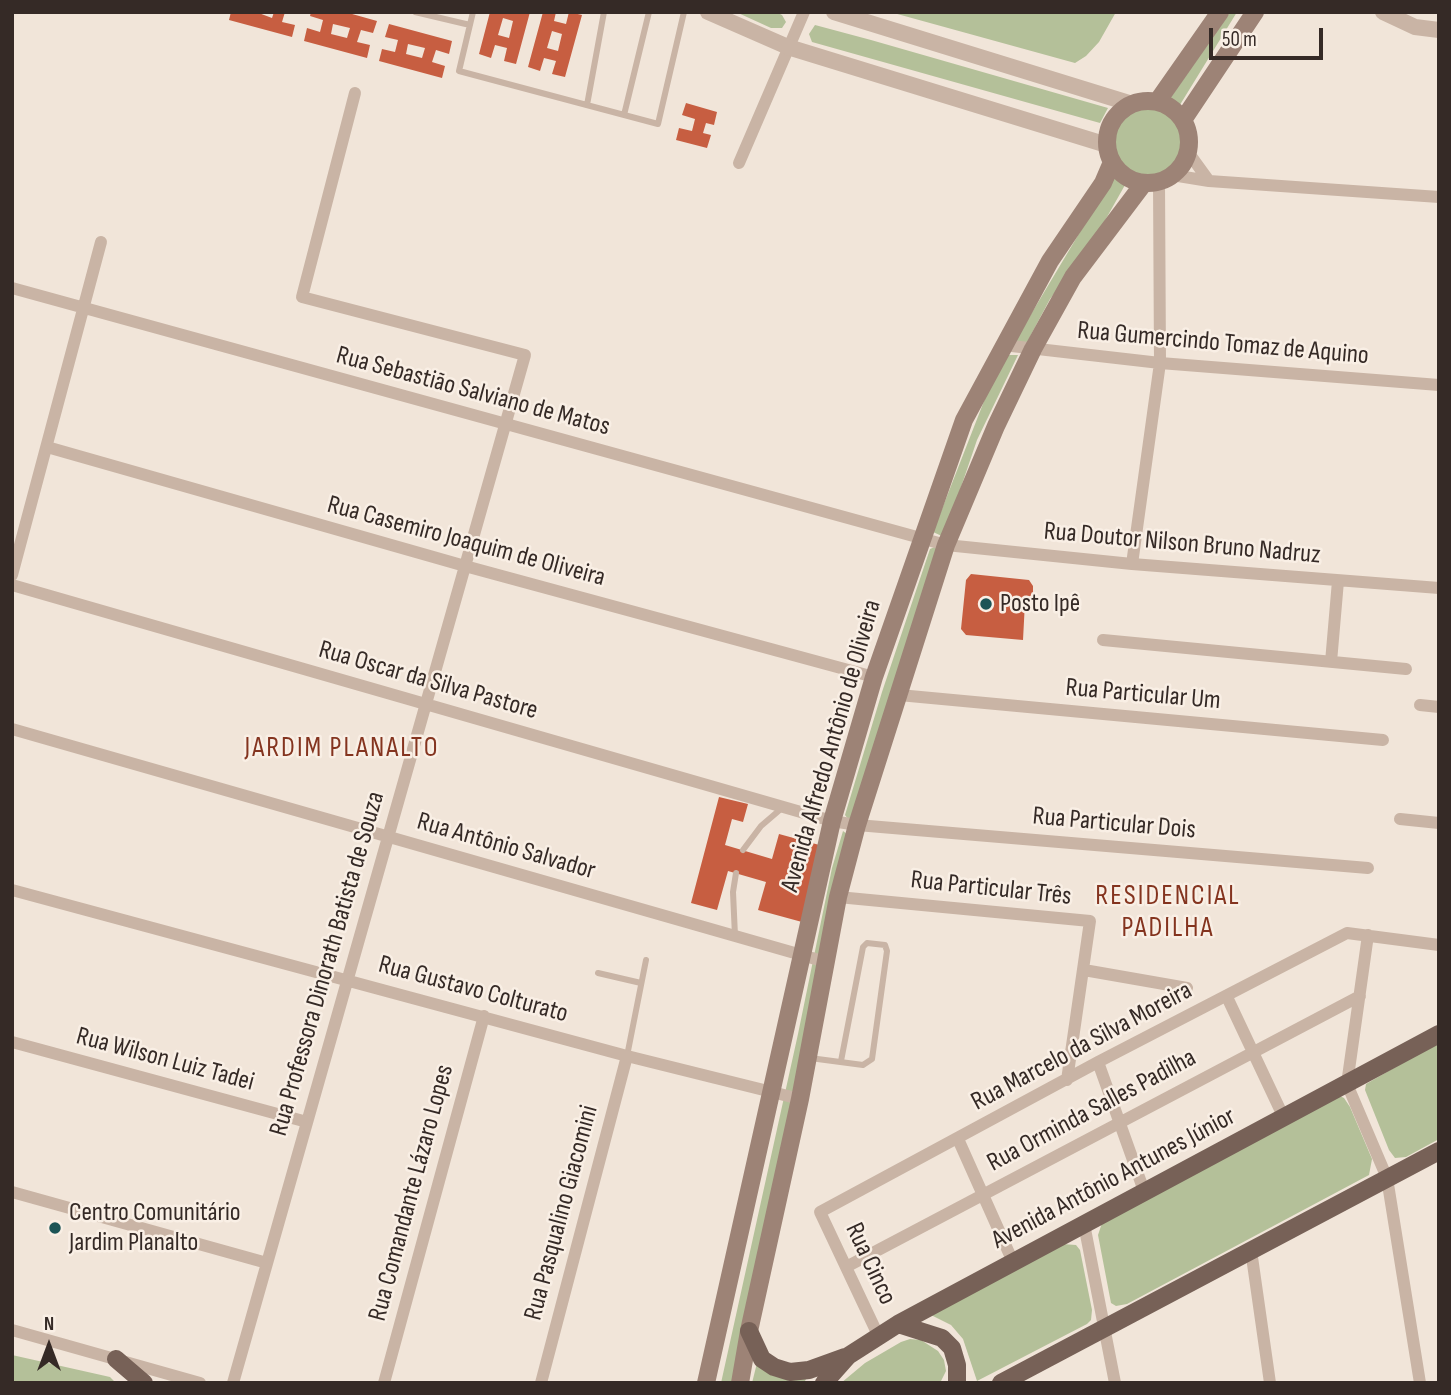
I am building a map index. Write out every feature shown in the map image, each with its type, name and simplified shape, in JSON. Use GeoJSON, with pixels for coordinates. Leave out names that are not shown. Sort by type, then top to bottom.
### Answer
{"type":"FeatureCollection","features":[{"type":"Feature","properties":{"kind":"main road"},"geometry":{"type":"LineString","coordinates":[[1157,102],[1220,12]]}},
{"type":"Feature","properties":{"kind":"main road"},"geometry":{"type":"LineString","coordinates":[[1183,120],[1255,12]]}},
{"type":"Feature","properties":{"kind":"main road"},"geometry":{"type":"LineString","coordinates":[[1157,102],[1172,109],[1183,120],[1189,136],[1188,152],[1181,167],[1159,180],[1125,176],[1110,154],[1111,124],[1120,112],[1132,104],[1157,102]]}},
{"type":"Feature","properties":{"kind":"main road","name":"Avenida Alfredo Antônio de Oliveira"},"geometry":{"type":"LineString","coordinates":[[706,1383],[832,821],[874,677],[964,421],[1050,261],[1102,183],[1110,154]]}},
{"type":"Feature","properties":{"kind":"main road","name":"Avenida Alfredo Antônio de Oliveira"},"geometry":{"type":"LineString","coordinates":[[740,1383],[800,1099],[838,897],[857,825],[946,545],[996,426],[1033,349],[1073,277],[1159,180]]}},
{"type":"Feature","properties":{"kind":"main road","name":"Avenida Antônio Antunes Júnior"},"geometry":{"type":"LineString","coordinates":[[824,1383],[848,1356],[878,1335],[1439,1034]]}},
{"type":"Feature","properties":{"kind":"main road"},"geometry":{"type":"LineString","coordinates":[[1001,1383],[1439,1151]]}},
{"type":"Feature","properties":{"kind":"main road"},"geometry":{"type":"LineString","coordinates":[[898,1324],[942,1338],[952,1348],[957,1365],[957,1383]]}},
{"type":"Feature","properties":{"kind":"main road"},"geometry":{"type":"LineString","coordinates":[[749,1331],[762,1359],[790,1372],[809,1370],[848,1356]]}},
{"type":"Feature","properties":{"kind":"main road"},"geometry":{"type":"LineString","coordinates":[[116,1359],[144,1383]]}},
{"type":"Feature","properties":{"kind":"street"},"geometry":{"type":"LineString","coordinates":[[708,12],[788,47],[1110,154]]}},
{"type":"Feature","properties":{"kind":"street"},"geometry":{"type":"LineString","coordinates":[[739,163],[804,12]]}},
{"type":"Feature","properties":{"kind":"street"},"geometry":{"type":"LineString","coordinates":[[834,12],[1132,104]]}},
{"type":"Feature","properties":{"kind":"street"},"geometry":{"type":"LineString","coordinates":[[1383,12],[1415,27],[1439,30]]}},
{"type":"Feature","properties":{"kind":"street","name":"Rua Professora Dinorath Batista de Souza"},"geometry":{"type":"LineString","coordinates":[[233,1383],[524,355],[302,297],[355,93]]}},
{"type":"Feature","properties":{"kind":"street"},"geometry":{"type":"LineString","coordinates":[[1188,152],[1209,181]]}},
{"type":"Feature","properties":{"kind":"street"},"geometry":{"type":"LineString","coordinates":[[1132,564],[1160,363],[1159,180],[1439,197]]}},
{"type":"Feature","properties":{"kind":"street"},"geometry":{"type":"LineString","coordinates":[[12,575],[101,242]]}},
{"type":"Feature","properties":{"kind":"street","name":"Rua Sebastião Salviano de Matos"},"geometry":{"type":"LineString","coordinates":[[12,288],[923,540]]}},
{"type":"Feature","properties":{"kind":"street","name":"Rua Gumercindo Tomaz de Aquino"},"geometry":{"type":"LineString","coordinates":[[1003,345],[1160,363],[1439,385]]}},
{"type":"Feature","properties":{"kind":"street","name":"Rua Casemiro Joaquim de Oliveira"},"geometry":{"type":"LineString","coordinates":[[47,447],[464,566],[874,677]]}},
{"type":"Feature","properties":{"kind":"street","name":"Rua Doutor Nilson Bruno Nadruz"},"geometry":{"type":"LineString","coordinates":[[923,540],[946,545],[1132,564],[1439,588]]}},
{"type":"Feature","properties":{"kind":"street"},"geometry":{"type":"LineString","coordinates":[[1331,662],[1338,581]]}},
{"type":"Feature","properties":{"kind":"street","name":"Rua Oscar da Silva Pastore"},"geometry":{"type":"LineString","coordinates":[[12,585],[832,821]]}},
{"type":"Feature","properties":{"kind":"street"},"geometry":{"type":"LineString","coordinates":[[1103,640],[1406,669]]}},
{"type":"Feature","properties":{"kind":"street","name":"Rua Particular Um"},"geometry":{"type":"LineString","coordinates":[[898,695],[1383,740]]}},
{"type":"Feature","properties":{"kind":"street"},"geometry":{"type":"LineString","coordinates":[[1420,705],[1439,707]]}},
{"type":"Feature","properties":{"kind":"street","name":"Rua Antônio Salvador"},"geometry":{"type":"LineString","coordinates":[[12,729],[826,962]]}},
{"type":"Feature","properties":{"kind":"street"},"geometry":{"type":"LineString","coordinates":[[1400,819],[1439,823]]}},
{"type":"Feature","properties":{"kind":"street","name":"Rua Particular Dois"},"geometry":{"type":"LineString","coordinates":[[832,821],[1368,868]]}},
{"type":"Feature","properties":{"kind":"street","name":"Rua Gustavo Colturato"},"geometry":{"type":"LineString","coordinates":[[12,890],[627,1056],[800,1099]]}},
{"type":"Feature","properties":{"kind":"street","name":"Rua Particular Três"},"geometry":{"type":"LineString","coordinates":[[838,897],[1090,921],[1067,1080]]}},
{"type":"Feature","properties":{"kind":"street","name":"Rua Marcelo da Silva Moreira"},"geometry":{"type":"LineString","coordinates":[[820,1212],[1098,1062],[1347,933],[1439,945]]}},
{"type":"Feature","properties":{"kind":"street"},"geometry":{"type":"LineString","coordinates":[[1368,935],[1347,1084],[1387,1178],[1420,1383]]}},
{"type":"Feature","properties":{"kind":"street"},"geometry":{"type":"LineString","coordinates":[[1083,970],[1187,988]]}},
{"type":"Feature","properties":{"kind":"street","name":"Rua Orminda Salles Padilha"},"geometry":{"type":"LineString","coordinates":[[846,1267],[1360,996]]}},
{"type":"Feature","properties":{"kind":"street"},"geometry":{"type":"LineString","coordinates":[[1227,997],[1284,1118]]}},
{"type":"Feature","properties":{"kind":"street","name":"Rua Comandante Lázaro Lopes"},"geometry":{"type":"LineString","coordinates":[[384,1383],[484,1016]]}},
{"type":"Feature","properties":{"kind":"street","name":"Rua Wilson Luiz Tadei"},"geometry":{"type":"LineString","coordinates":[[12,1042],[307,1122]]}},
{"type":"Feature","properties":{"kind":"street","name":"Rua Pasqualino Giacomini"},"geometry":{"type":"LineString","coordinates":[[541,1383],[627,1056]]}},
{"type":"Feature","properties":{"kind":"street"},"geometry":{"type":"LineString","coordinates":[[1098,1062],[1144,1191]]}},
{"type":"Feature","properties":{"kind":"street"},"geometry":{"type":"LineString","coordinates":[[958,1139],[1013,1262]]}},
{"type":"Feature","properties":{"kind":"street"},"geometry":{"type":"LineString","coordinates":[[12,1192],[267,1263]]}},
{"type":"Feature","properties":{"kind":"street","name":"Rua Cinco"},"geometry":{"type":"LineString","coordinates":[[820,1212],[878,1335]]}},
{"type":"Feature","properties":{"kind":"street"},"geometry":{"type":"LineString","coordinates":[[1084,1224],[1115,1383]]}},
{"type":"Feature","properties":{"kind":"street"},"geometry":{"type":"LineString","coordinates":[[1251,1250],[1270,1383]]}},
{"type":"Feature","properties":{"kind":"street"},"geometry":{"type":"LineString","coordinates":[[12,1330],[200,1383]]}},
{"type":"Feature","properties":{"kind":"lane"},"geometry":{"type":"LineString","coordinates":[[415,12],[470,25]]}},
{"type":"Feature","properties":{"kind":"lane"},"geometry":{"type":"LineString","coordinates":[[473,12],[459,71],[657,124],[684,12]]}},
{"type":"Feature","properties":{"kind":"lane"},"geometry":{"type":"LineString","coordinates":[[587,105],[604,12]]}},
{"type":"Feature","properties":{"kind":"lane"},"geometry":{"type":"LineString","coordinates":[[624,115],[649,12]]}},
{"type":"Feature","properties":{"kind":"lane"},"geometry":{"type":"LineString","coordinates":[[743,850],[761,826],[783,807]]}},
{"type":"Feature","properties":{"kind":"lane"},"geometry":{"type":"LineString","coordinates":[[735,936],[733,892],[736,873]]}},
{"type":"Feature","properties":{"kind":"lane"},"geometry":{"type":"LineString","coordinates":[[808,1058],[863,1065],[872,1059],[887,951],[885,945],[866,943],[863,947],[841,1061]]}},
{"type":"Feature","properties":{"kind":"lane"},"geometry":{"type":"LineString","coordinates":[[627,1056],[646,960]]}},
{"type":"Feature","properties":{"kind":"lane"},"geometry":{"type":"LineString","coordinates":[[598,973],[641,984]]}},
{"type":"Feature","properties":{"kind":"green space"},"geometry":{"type":"Polygon","coordinates":[[[736,12],[776,12],[782,15],[786,22],[782,28],[771,28],[736,12]]]}},
{"type":"Feature","properties":{"kind":"green space"},"geometry":{"type":"Polygon","coordinates":[[[890,12],[1116,12],[1099,42],[1075,63],[890,12]]]}},
{"type":"Feature","properties":{"kind":"green space"},"geometry":{"type":"Polygon","coordinates":[[[1230,12],[1237,12],[1178,108],[1168,101],[1230,12]]]}},
{"type":"Feature","properties":{"kind":"green space"},"geometry":{"type":"Polygon","coordinates":[[[815,25],[1108,108],[1100,123],[812,42],[809,34],[815,25]]]}},
{"type":"Feature","properties":{"kind":"green space"},"geometry":{"type":"Polygon","coordinates":[[[1148,107],[1161,110],[1172,117],[1179,128],[1182,141],[1179,154],[1172,165],[1161,172],[1148,175],[1135,172],[1124,165],[1117,154],[1114,141],[1117,128],[1124,117],[1135,110],[1148,107]]]}},
{"type":"Feature","properties":{"kind":"green space"},"geometry":{"type":"Polygon","coordinates":[[[1114,175],[1125,185],[1103,224],[1084,255],[1050,299],[1026,344],[1015,341],[1114,175]]]}},
{"type":"Feature","properties":{"kind":"green space"},"geometry":{"type":"Polygon","coordinates":[[[1002,355],[1018,355],[977,440],[944,537],[933,532],[1002,355]]]}},
{"type":"Feature","properties":{"kind":"green space"},"geometry":{"type":"Polygon","coordinates":[[[937,546],[853,818],[848,819],[845,815],[882,692],[930,549],[937,546]]]}},
{"type":"Feature","properties":{"kind":"green space"},"geometry":{"type":"Polygon","coordinates":[[[843,831],[847,834],[733,1383],[721,1383],[832,868],[843,831]]]}},
{"type":"Feature","properties":{"kind":"green space"},"geometry":{"type":"Polygon","coordinates":[[[1439,1042],[1439,1139],[1406,1157],[1395,1158],[1389,1150],[1365,1090],[1366,1084],[1439,1042]]]}},
{"type":"Feature","properties":{"kind":"green space"},"geometry":{"type":"Polygon","coordinates":[[[1340,1096],[1350,1107],[1372,1159],[1369,1175],[1127,1304],[1116,1306],[1111,1303],[1098,1235],[1102,1223],[1340,1096]]]}},
{"type":"Feature","properties":{"kind":"green space"},"geometry":{"type":"Polygon","coordinates":[[[1062,1244],[1076,1245],[1080,1250],[1092,1310],[1091,1320],[977,1381],[963,1339],[951,1325],[931,1315],[1062,1244]]]}},
{"type":"Feature","properties":{"kind":"green space"},"geometry":{"type":"Polygon","coordinates":[[[910,1339],[921,1340],[938,1351],[944,1360],[946,1371],[940,1383],[841,1383],[865,1363],[910,1339]]]}},
{"type":"Feature","properties":{"kind":"green space"},"geometry":{"type":"Polygon","coordinates":[[[12,1355],[110,1377],[116,1383],[12,1383],[12,1355]]]}},
{"type":"Feature","properties":{"kind":"green space"},"geometry":{"type":"Polygon","coordinates":[[[757,1363],[807,1377],[804,1383],[752,1383],[757,1363]]]}},
{"type":"Feature","properties":{"kind":"building"},"geometry":{"type":"Polygon","coordinates":[[[231,12],[256,12],[272,18],[274,12],[285,12],[282,22],[295,25],[292,37],[229,20],[231,12]]]}},
{"type":"Feature","properties":{"kind":"building"},"geometry":{"type":"Polygon","coordinates":[[[311,12],[345,12],[377,21],[373,33],[361,30],[357,42],[370,45],[367,58],[304,41],[307,28],[320,32],[323,20],[310,16],[311,12]],[[333,24],[331,34],[347,38],[350,28],[333,24]]]}},
{"type":"Feature","properties":{"kind":"building"},"geometry":{"type":"Polygon","coordinates":[[[490,12],[530,12],[516,64],[504,61],[507,48],[495,45],[491,58],[479,54],[490,12]],[[503,18],[498,35],[509,38],[513,21],[503,18]]]}},
{"type":"Feature","properties":{"kind":"building"},"geometry":{"type":"Polygon","coordinates":[[[543,12],[556,12],[554,21],[566,24],[569,12],[582,15],[565,77],[552,74],[556,61],[544,58],[540,71],[528,67],[543,12]],[[552,31],[547,48],[558,51],[562,34],[552,31]]]}},
{"type":"Feature","properties":{"kind":"building"},"geometry":{"type":"Polygon","coordinates":[[[389,24],[452,41],[449,54],[436,50],[432,62],[445,66],[442,78],[379,61],[382,49],[395,52],[398,40],[385,37],[389,24]],[[408,44],[406,54],[422,58],[425,48],[408,44]]]}},
{"type":"Feature","properties":{"kind":"building"},"geometry":{"type":"Polygon","coordinates":[[[686,103],[717,112],[714,125],[706,123],[703,133],[711,135],[707,148],[676,140],[679,128],[692,131],[695,119],[682,115],[686,103]]]}},
{"type":"Feature","properties":{"kind":"building","name":"Posto Ipê"},"geometry":{"type":"Polygon","coordinates":[[[971,574],[1029,580],[1033,586],[1033,599],[1025,602],[1023,640],[966,635],[961,629],[966,580],[971,574]]]}},
{"type":"Feature","properties":{"kind":"building"},"geometry":{"type":"Polygon","coordinates":[[[719,797],[748,804],[743,822],[732,819],[725,845],[772,859],[779,834],[823,846],[802,922],[758,910],[766,882],[728,871],[717,910],[691,903],[719,797]]]}},
{"type":"Feature","properties":{"kind":"place","name":"Posto Ipê"},"geometry":{"type":"Point","coordinates":[986,604]}},
{"type":"Feature","properties":{"kind":"place","name":"Centro Comunitário Jardim Planalto"},"geometry":{"type":"Point","coordinates":[55,1228]}},
{"type":"Feature","properties":{"kind":"district","name":"JARDIM PLANALTO"},"geometry":{"type":"Point","coordinates":[342,749]}},
{"type":"Feature","properties":{"kind":"district","name":"RESIDENCIAL PADILHA"},"geometry":{"type":"Point","coordinates":[1168,913]}}]}
